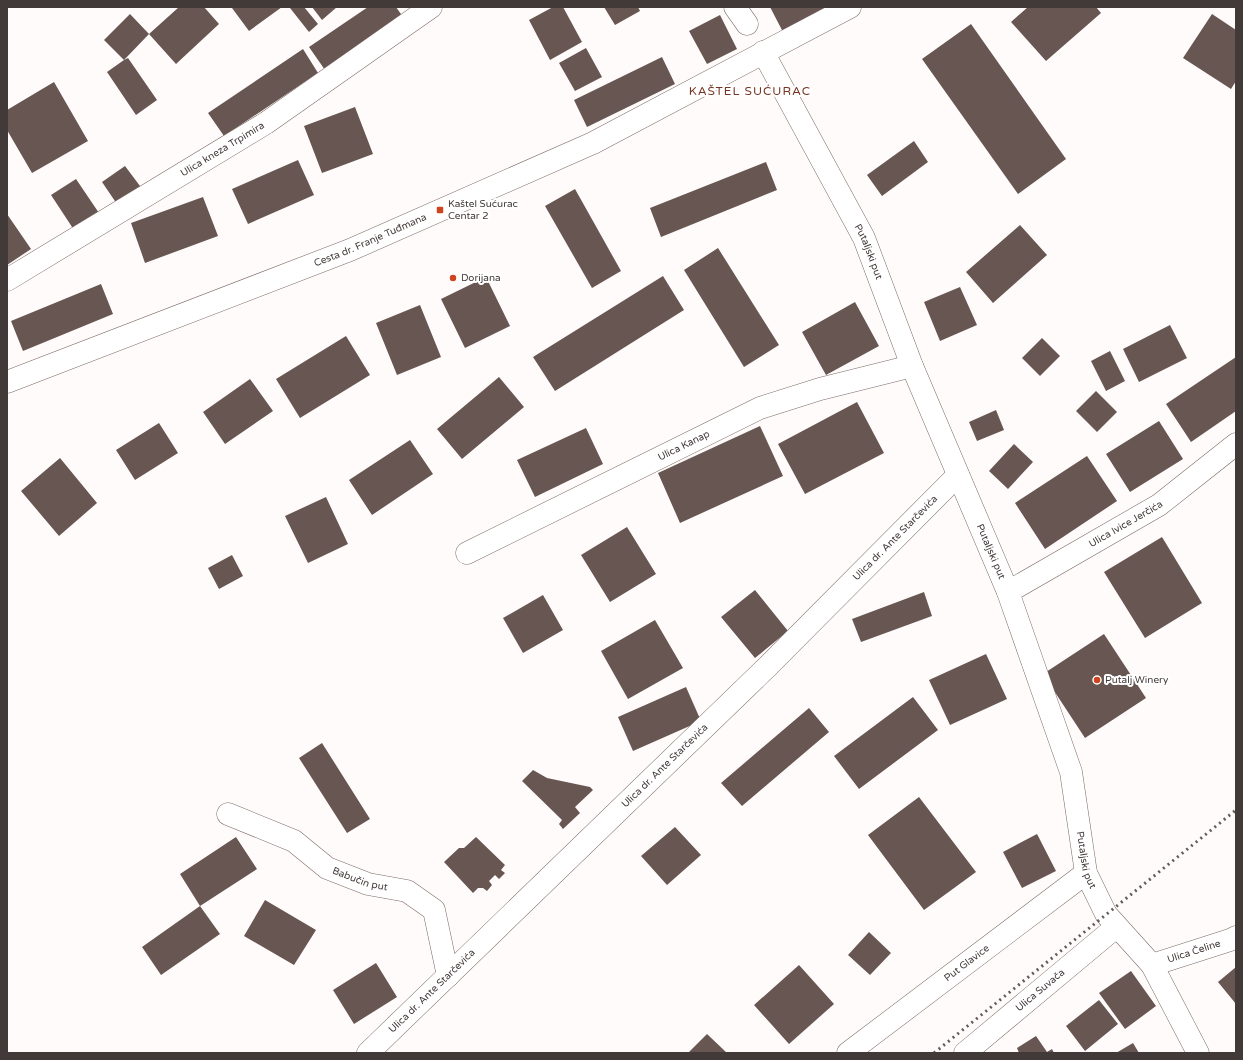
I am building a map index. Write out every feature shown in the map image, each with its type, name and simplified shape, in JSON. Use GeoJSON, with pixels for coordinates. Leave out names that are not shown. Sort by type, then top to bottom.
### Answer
{"type":"FeatureCollection","features":[{"type":"Feature","properties":{"kind":"street","name":"Ulica kneza Trpimira"},"geometry":{"type":"LineString","coordinates":[[7,280],[266,123],[431,7]]}},
{"type":"Feature","properties":{"kind":"street","name":"Cesta dr. Franje Tuđmana"},"geometry":{"type":"LineString","coordinates":[[7,382],[350,250],[593,144],[763,52],[850,7]]}},
{"type":"Feature","properties":{"kind":"street","name":"Putaljski put"},"geometry":{"type":"LineString","coordinates":[[763,52],[864,238],[912,366],[1008,592],[1071,772],[1086,873],[1106,914],[1116,927],[1152,965],[1198,1053]]}},
{"type":"Feature","properties":{"kind":"street","name":"Ulica Kanap"},"geometry":{"type":"LineString","coordinates":[[467,554],[760,408],[820,389],[912,366]]}},
{"type":"Feature","properties":{"kind":"street","name":"Ulica Ivice Jerčića"},"geometry":{"type":"LineString","coordinates":[[1008,592],[1159,505],[1236,444]]}},
{"type":"Feature","properties":{"kind":"street","name":"Ulica dr. Ante Starčevića"},"geometry":{"type":"LineString","coordinates":[[368,1053],[767,667],[958,475]]}},
{"type":"Feature","properties":{"kind":"street","name":"Babučin put"},"geometry":{"type":"LineString","coordinates":[[228,814],[294,841],[327,868],[368,884],[407,891],[434,910],[448,976]]}},
{"type":"Feature","properties":{"kind":"street","name":"Put Glavice"},"geometry":{"type":"LineString","coordinates":[[848,1053],[1086,873]]}},
{"type":"Feature","properties":{"kind":"street","name":"Ulica Suvača"},"geometry":{"type":"LineString","coordinates":[[965,1053],[1116,927]]}},
{"type":"Feature","properties":{"kind":"street","name":"Ulica Čeline"},"geometry":{"type":"LineString","coordinates":[[1152,965],[1230,940],[1236,936]]}},
{"type":"Feature","properties":{"kind":"building"},"geometry":{"type":"Polygon","coordinates":[[[179,7],[204,7],[219,24],[176,64],[149,34],[179,7]]]}},
{"type":"Feature","properties":{"kind":"building"},"geometry":{"type":"Polygon","coordinates":[[[282,7],[249,31],[232,8],[282,7]]]}},
{"type":"Feature","properties":{"kind":"building"},"geometry":{"type":"Polygon","coordinates":[[[304,7],[318,24],[309,32],[290,8],[304,7]]]}},
{"type":"Feature","properties":{"kind":"building"},"geometry":{"type":"Polygon","coordinates":[[[312,7],[337,7],[322,20],[312,7]]]}},
{"type":"Feature","properties":{"kind":"building"},"geometry":{"type":"Polygon","coordinates":[[[368,7],[396,7],[403,17],[325,70],[309,47],[368,7]]]}},
{"type":"Feature","properties":{"kind":"building"},"geometry":{"type":"Polygon","coordinates":[[[553,7],[563,7],[582,42],[550,60],[529,20],[553,7]]]}},
{"type":"Feature","properties":{"kind":"building"},"geometry":{"type":"Polygon","coordinates":[[[604,7],[638,7],[640,11],[615,25],[604,7]]]}},
{"type":"Feature","properties":{"kind":"building"},"geometry":{"type":"Polygon","coordinates":[[[770,7],[831,7],[783,32],[770,7]]]}},
{"type":"Feature","properties":{"kind":"building"},"geometry":{"type":"Polygon","coordinates":[[[1028,7],[1096,7],[1101,13],[1046,61],[1011,22],[1028,7]]]}},
{"type":"Feature","properties":{"kind":"building"},"geometry":{"type":"Polygon","coordinates":[[[130,14],[149,34],[124,60],[104,40],[130,14]]]}},
{"type":"Feature","properties":{"kind":"building"},"geometry":{"type":"Polygon","coordinates":[[[1212,14],[1236,30],[1236,81],[1231,89],[1183,58],[1212,14]]]}},
{"type":"Feature","properties":{"kind":"building"},"geometry":{"type":"Polygon","coordinates":[[[720,15],[737,49],[707,64],[689,31],[720,15]]]}},
{"type":"Feature","properties":{"kind":"building"},"geometry":{"type":"Polygon","coordinates":[[[971,24],[1066,159],[1018,194],[922,59],[971,24]]]}},
{"type":"Feature","properties":{"kind":"building"},"geometry":{"type":"Polygon","coordinates":[[[586,48],[602,77],[575,91],[559,63],[586,48]]]}},
{"type":"Feature","properties":{"kind":"building"},"geometry":{"type":"Polygon","coordinates":[[[303,49],[318,73],[224,136],[208,113],[303,49]]]}},
{"type":"Feature","properties":{"kind":"building"},"geometry":{"type":"Polygon","coordinates":[[[662,57],[675,84],[587,127],[574,100],[662,57]]]}},
{"type":"Feature","properties":{"kind":"building"},"geometry":{"type":"Polygon","coordinates":[[[128,58],[157,100],[136,115],[107,72],[128,58]]]}},
{"type":"Feature","properties":{"kind":"building"},"geometry":{"type":"Polygon","coordinates":[[[54,82],[88,141],[32,173],[7,130],[7,110],[54,82]]]}},
{"type":"Feature","properties":{"kind":"building"},"geometry":{"type":"Polygon","coordinates":[[[355,107],[373,154],[322,173],[304,126],[355,107]]]}},
{"type":"Feature","properties":{"kind":"building"},"geometry":{"type":"Polygon","coordinates":[[[914,141],[928,162],[882,196],[867,175],[914,141]]]}},
{"type":"Feature","properties":{"kind":"building"},"geometry":{"type":"Polygon","coordinates":[[[298,160],[314,195],[248,224],[232,189],[298,160]]]}},
{"type":"Feature","properties":{"kind":"building"},"geometry":{"type":"Polygon","coordinates":[[[766,162],[777,190],[661,237],[650,208],[766,162]]]}},
{"type":"Feature","properties":{"kind":"building"},"geometry":{"type":"Polygon","coordinates":[[[125,166],[143,190],[119,207],[102,182],[125,166]]]}},
{"type":"Feature","properties":{"kind":"building"},"geometry":{"type":"Polygon","coordinates":[[[76,179],[101,216],[76,233],[51,195],[76,179]]]}},
{"type":"Feature","properties":{"kind":"building"},"geometry":{"type":"Polygon","coordinates":[[[575,189],[621,271],[592,288],[545,206],[575,189]]]}},
{"type":"Feature","properties":{"kind":"building"},"geometry":{"type":"Polygon","coordinates":[[[203,197],[218,236],[145,263],[131,223],[203,197]]]}},
{"type":"Feature","properties":{"kind":"building"},"geometry":{"type":"Polygon","coordinates":[[[7,214],[31,249],[7,265],[7,214]]]}},
{"type":"Feature","properties":{"kind":"building"},"geometry":{"type":"Polygon","coordinates":[[[1020,225],[1047,255],[993,303],[966,272],[1020,225]]]}},
{"type":"Feature","properties":{"kind":"building"},"geometry":{"type":"Polygon","coordinates":[[[718,248],[779,345],[744,367],[684,270],[718,248]]]}},
{"type":"Feature","properties":{"kind":"building"},"geometry":{"type":"Polygon","coordinates":[[[663,276],[684,310],[555,391],[533,357],[663,276]]]}},
{"type":"Feature","properties":{"kind":"building"},"geometry":{"type":"Polygon","coordinates":[[[486,277],[510,326],[465,348],[441,299],[486,277]]]}},
{"type":"Feature","properties":{"kind":"building"},"geometry":{"type":"Polygon","coordinates":[[[101,284],[113,314],[23,351],[11,321],[101,284]]]}},
{"type":"Feature","properties":{"kind":"building"},"geometry":{"type":"Polygon","coordinates":[[[960,287],[977,325],[940,341],[924,302],[960,287]]]}},
{"type":"Feature","properties":{"kind":"building"},"geometry":{"type":"Polygon","coordinates":[[[855,302],[879,346],[826,375],[802,332],[855,302]]]}},
{"type":"Feature","properties":{"kind":"building"},"geometry":{"type":"Polygon","coordinates":[[[420,305],[441,357],[397,375],[376,323],[420,305]]]}},
{"type":"Feature","properties":{"kind":"building"},"geometry":{"type":"Polygon","coordinates":[[[1170,325],[1187,358],[1139,382],[1123,349],[1170,325]]]}},
{"type":"Feature","properties":{"kind":"building"},"geometry":{"type":"Polygon","coordinates":[[[346,336],[370,375],[300,418],[276,379],[346,336]]]}},
{"type":"Feature","properties":{"kind":"building"},"geometry":{"type":"Polygon","coordinates":[[[1042,338],[1060,356],[1040,376],[1022,358],[1042,338]]]}},
{"type":"Feature","properties":{"kind":"building"},"geometry":{"type":"Polygon","coordinates":[[[1110,351],[1125,381],[1106,391],[1091,361],[1110,351]]]}},
{"type":"Feature","properties":{"kind":"building"},"geometry":{"type":"Polygon","coordinates":[[[1236,357],[1236,411],[1191,442],[1166,404],[1236,357]]]}},
{"type":"Feature","properties":{"kind":"building"},"geometry":{"type":"Polygon","coordinates":[[[499,377],[524,407],[462,459],[437,429],[499,377]]]}},
{"type":"Feature","properties":{"kind":"building"},"geometry":{"type":"Polygon","coordinates":[[[250,379],[273,411],[225,444],[203,412],[250,379]]]}},
{"type":"Feature","properties":{"kind":"building"},"geometry":{"type":"Polygon","coordinates":[[[1096,391],[1117,412],[1097,432],[1076,411],[1096,391]]]}},
{"type":"Feature","properties":{"kind":"building"},"geometry":{"type":"Polygon","coordinates":[[[857,402],[884,453],[805,494],[778,444],[857,402]]]}},
{"type":"Feature","properties":{"kind":"building"},"geometry":{"type":"Polygon","coordinates":[[[996,410],[1004,430],[977,441],[969,422],[996,410]]]}},
{"type":"Feature","properties":{"kind":"building"},"geometry":{"type":"Polygon","coordinates":[[[1159,421],[1183,459],[1130,492],[1106,454],[1159,421]]]}},
{"type":"Feature","properties":{"kind":"building"},"geometry":{"type":"Polygon","coordinates":[[[159,423],[178,453],[135,480],[116,450],[159,423]]]}},
{"type":"Feature","properties":{"kind":"building"},"geometry":{"type":"Polygon","coordinates":[[[760,426],[783,476],[680,523],[658,473],[760,426]]]}},
{"type":"Feature","properties":{"kind":"building"},"geometry":{"type":"Polygon","coordinates":[[[586,428],[603,464],[535,497],[517,460],[586,428]]]}},
{"type":"Feature","properties":{"kind":"building"},"geometry":{"type":"Polygon","coordinates":[[[410,440],[433,474],[372,515],[349,480],[410,440]]]}},
{"type":"Feature","properties":{"kind":"building"},"geometry":{"type":"Polygon","coordinates":[[[1014,444],[1033,462],[1008,489],[989,471],[1014,444]]]}},
{"type":"Feature","properties":{"kind":"building"},"geometry":{"type":"Polygon","coordinates":[[[1087,456],[1117,501],[1045,549],[1015,503],[1087,456]]]}},
{"type":"Feature","properties":{"kind":"building"},"geometry":{"type":"Polygon","coordinates":[[[60,458],[97,503],[59,536],[21,491],[60,458]]]}},
{"type":"Feature","properties":{"kind":"building"},"geometry":{"type":"Polygon","coordinates":[[[326,497],[348,544],[308,563],[285,516],[326,497]]]}},
{"type":"Feature","properties":{"kind":"building"},"geometry":{"type":"Polygon","coordinates":[[[627,527],[656,574],[610,602],[581,555],[627,527]]]}},
{"type":"Feature","properties":{"kind":"building"},"geometry":{"type":"Polygon","coordinates":[[[1162,537],[1202,603],[1145,638],[1104,572],[1162,537]]]}},
{"type":"Feature","properties":{"kind":"building"},"geometry":{"type":"Polygon","coordinates":[[[232,555],[243,576],[219,589],[208,568],[232,555]]]}},
{"type":"Feature","properties":{"kind":"building"},"geometry":{"type":"Polygon","coordinates":[[[755,590],[788,631],[755,658],[721,617],[755,590]]]}},
{"type":"Feature","properties":{"kind":"building"},"geometry":{"type":"Polygon","coordinates":[[[924,592],[932,616],[861,642],[852,619],[924,592]]]}},
{"type":"Feature","properties":{"kind":"building"},"geometry":{"type":"Polygon","coordinates":[[[543,595],[563,630],[523,653],[503,618],[543,595]]]}},
{"type":"Feature","properties":{"kind":"building"},"geometry":{"type":"Polygon","coordinates":[[[655,620],[683,668],[628,699],[601,651],[655,620]]]}},
{"type":"Feature","properties":{"kind":"building"},"geometry":{"type":"Polygon","coordinates":[[[1104,634],[1146,698],[1085,738],[1043,674],[1104,634]]]}},
{"type":"Feature","properties":{"kind":"building"},"geometry":{"type":"Polygon","coordinates":[[[986,654],[1007,699],[950,725],[929,680],[986,654]]]}},
{"type":"Feature","properties":{"kind":"building"},"geometry":{"type":"Polygon","coordinates":[[[686,687],[701,721],[633,751],[618,717],[686,687]]]}},
{"type":"Feature","properties":{"kind":"building"},"geometry":{"type":"Polygon","coordinates":[[[913,697],[938,730],[859,789],[834,756],[913,697]]]}},
{"type":"Feature","properties":{"kind":"building"},"geometry":{"type":"Polygon","coordinates":[[[809,708],[829,732],[742,806],[721,783],[809,708]]]}},
{"type":"Feature","properties":{"kind":"building"},"geometry":{"type":"Polygon","coordinates":[[[322,743],[370,819],[347,833],[299,758],[322,743]]]}},
{"type":"Feature","properties":{"kind":"building"},"geometry":{"type":"Polygon","coordinates":[[[533,770],[547,778],[590,787],[593,790],[575,807],[580,813],[563,829],[559,824],[562,820],[522,781],[533,770]]]}},
{"type":"Feature","properties":{"kind":"building"},"geometry":{"type":"Polygon","coordinates":[[[919,797],[976,872],[924,910],[868,835],[919,797]]]}},
{"type":"Feature","properties":{"kind":"building"},"geometry":{"type":"Polygon","coordinates":[[[675,827],[701,855],[667,885],[641,856],[675,827]]]}},
{"type":"Feature","properties":{"kind":"building"},"geometry":{"type":"Polygon","coordinates":[[[1037,834],[1056,871],[1022,888],[1003,852],[1037,834]]]}},
{"type":"Feature","properties":{"kind":"building"},"geometry":{"type":"Polygon","coordinates":[[[236,837],[257,869],[200,906],[180,874],[236,837]]]}},
{"type":"Feature","properties":{"kind":"building"},"geometry":{"type":"Polygon","coordinates":[[[476,837],[505,865],[501,870],[505,873],[499,879],[495,875],[489,881],[492,885],[487,891],[483,888],[478,888],[473,893],[444,862],[459,848],[464,848],[476,837]]]}},
{"type":"Feature","properties":{"kind":"building"},"geometry":{"type":"Polygon","coordinates":[[[265,900],[316,930],[294,965],[244,936],[265,900]]]}},
{"type":"Feature","properties":{"kind":"building"},"geometry":{"type":"Polygon","coordinates":[[[200,906],[220,934],[161,975],[142,947],[200,906]]]}},
{"type":"Feature","properties":{"kind":"building"},"geometry":{"type":"Polygon","coordinates":[[[869,932],[891,953],[870,975],[848,955],[869,932]]]}},
{"type":"Feature","properties":{"kind":"building"},"geometry":{"type":"Polygon","coordinates":[[[376,963],[397,997],[354,1024],[333,990],[376,963]]]}},
{"type":"Feature","properties":{"kind":"building"},"geometry":{"type":"Polygon","coordinates":[[[799,965],[834,1004],[789,1044],[754,1005],[799,965]]]}},
{"type":"Feature","properties":{"kind":"building"},"geometry":{"type":"Polygon","coordinates":[[[1236,967],[1236,1004],[1218,982],[1236,967]]]}},
{"type":"Feature","properties":{"kind":"building"},"geometry":{"type":"Polygon","coordinates":[[[1131,971],[1156,1006],[1125,1029],[1099,993],[1131,971]]]}},
{"type":"Feature","properties":{"kind":"building"},"geometry":{"type":"Polygon","coordinates":[[[1099,1000],[1118,1024],[1085,1051],[1066,1026],[1099,1000]]]}},
{"type":"Feature","properties":{"kind":"building"},"geometry":{"type":"Polygon","coordinates":[[[707,1034],[727,1053],[688,1053],[707,1034]]]}},
{"type":"Feature","properties":{"kind":"building"},"geometry":{"type":"Polygon","coordinates":[[[1036,1036],[1047,1052],[1052,1049],[1054,1053],[1019,1053],[1017,1048],[1036,1036]]]}},
{"type":"Feature","properties":{"kind":"building"},"geometry":{"type":"Polygon","coordinates":[[[1133,1043],[1139,1053],[1116,1053],[1133,1043]]]}},
{"type":"Feature","properties":{"kind":"railway"},"geometry":{"type":"LineString","coordinates":[[934,1053],[1236,810]]}},
{"type":"Feature","properties":{"kind":"place","name":"Kaštel Sućurac Centar 2"},"geometry":{"type":"Point","coordinates":[440,210]}},
{"type":"Feature","properties":{"kind":"place","name":"Dorijana"},"geometry":{"type":"Point","coordinates":[453,278]}},
{"type":"Feature","properties":{"kind":"place","name":"Putalj Winery"},"geometry":{"type":"Point","coordinates":[1097,680]}},
{"type":"Feature","properties":{"kind":"district","name":"KAŠTEL SUĆURAC"},"geometry":{"type":"Point","coordinates":[750,91]}}]}
